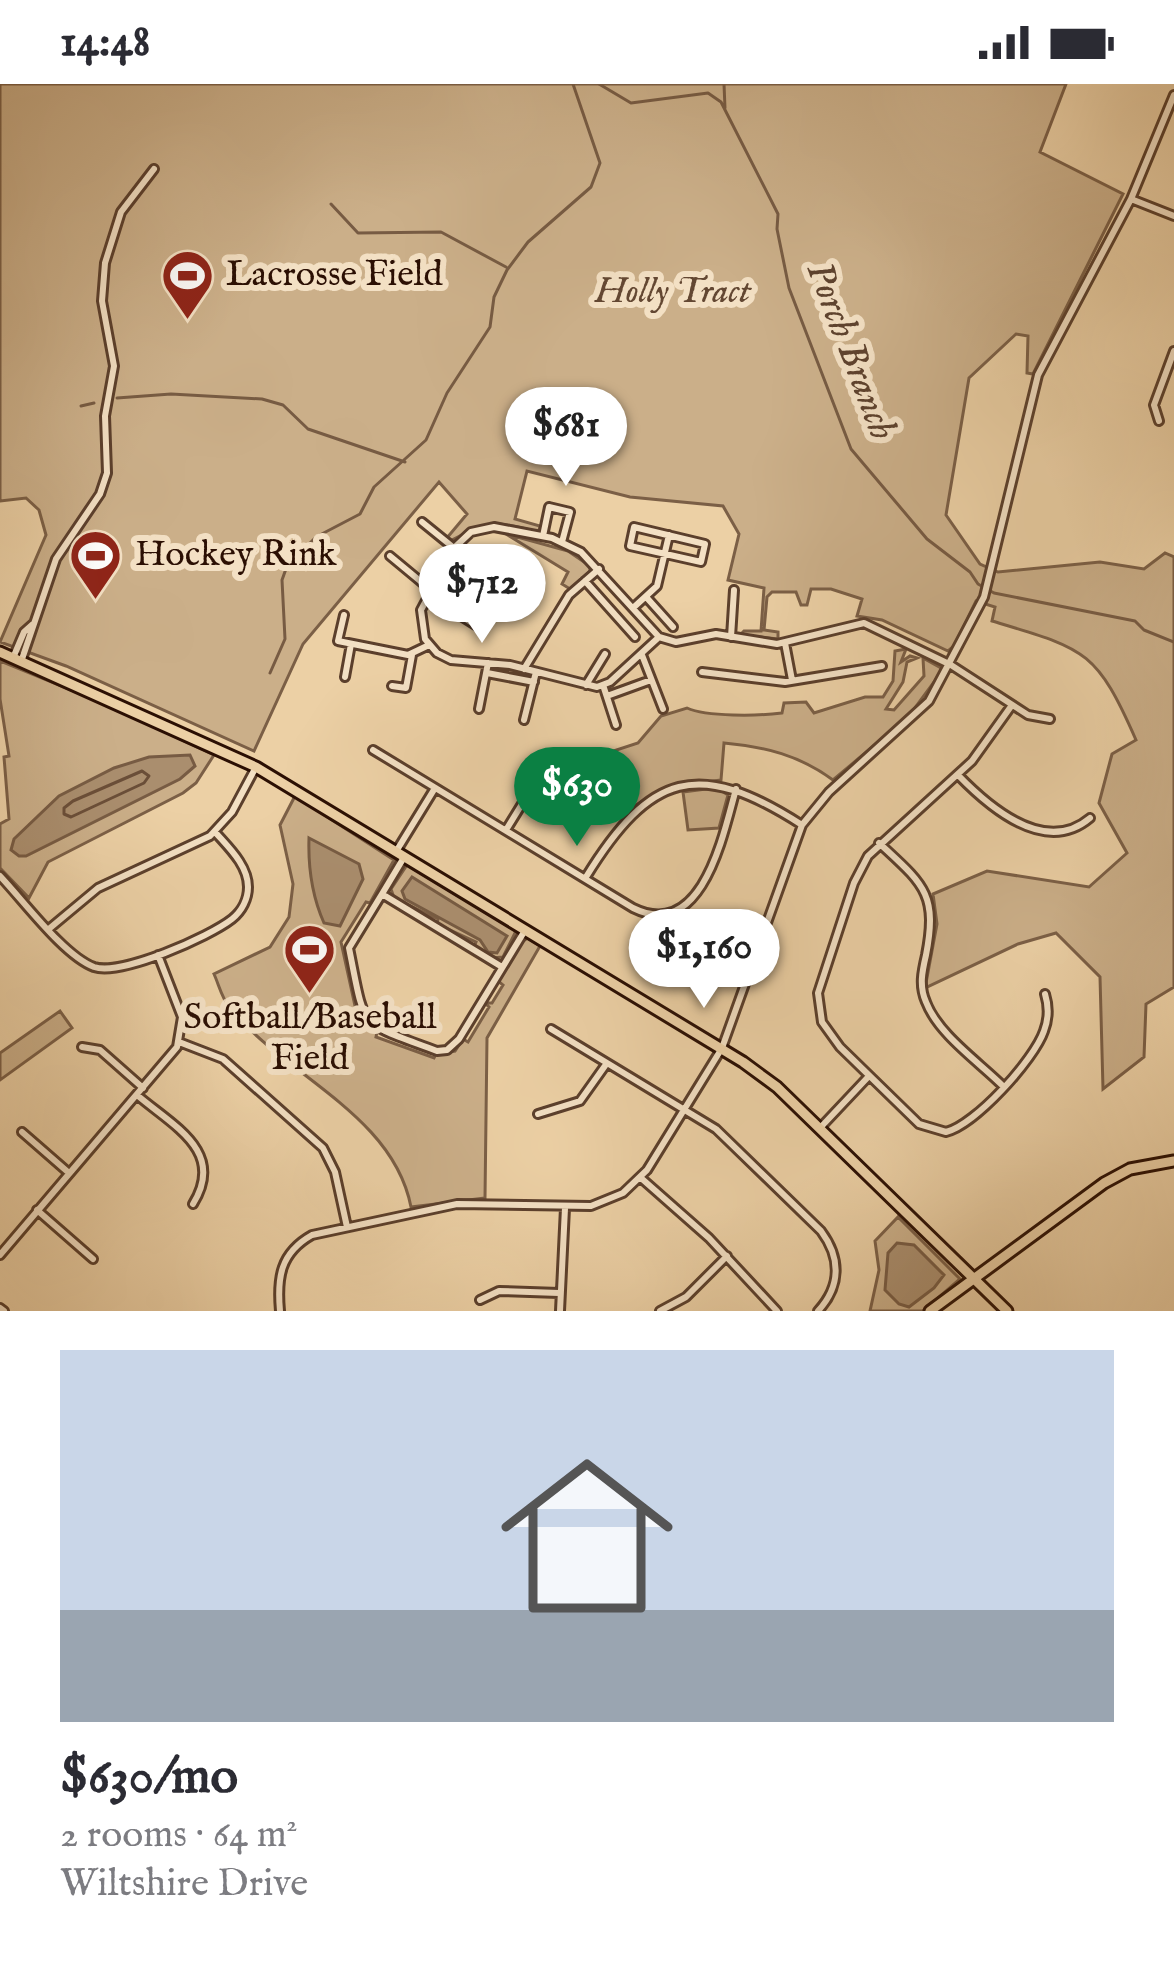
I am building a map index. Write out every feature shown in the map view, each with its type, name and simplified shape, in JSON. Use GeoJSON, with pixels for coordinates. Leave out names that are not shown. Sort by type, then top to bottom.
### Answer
{"type":"FeatureCollection","features":[{"type":"Feature","properties":{"kind":"main road"},"geometry":{"type":"LineString","coordinates":[[0,652],[256,767],[722,1048],[777,1087],[1007,1311]]}},
{"type":"Feature","properties":{"kind":"main road"},"geometry":{"type":"LineString","coordinates":[[930,1311],[1120,1173],[1174,1161]]}},
{"type":"Feature","properties":{"kind":"street"},"geometry":{"type":"LineString","coordinates":[[280,1311],[278,1280],[291,1251],[312,1235],[457,1204],[565,1208],[604,1202],[640,1178],[722,1048],[802,825],[829,792],[918,714],[951,665],[990,582],[1037,380],[1131,199],[1174,95]]}},
{"type":"Feature","properties":{"kind":"street"},"geometry":{"type":"LineString","coordinates":[[17,660],[33,636],[56,559],[100,494],[107,473],[105,416],[114,366],[103,301],[104,263],[121,212],[154,169]]}},
{"type":"Feature","properties":{"kind":"street"},"geometry":{"type":"LineString","coordinates":[[1131,199],[1174,216]]}},
{"type":"Feature","properties":{"kind":"street"},"geometry":{"type":"LineString","coordinates":[[1159,421],[1154,406],[1174,351]]}},
{"type":"Feature","properties":{"kind":"street"},"geometry":{"type":"LineString","coordinates":[[543,536],[549,507],[570,512],[562,542]]}},
{"type":"Feature","properties":{"kind":"street"},"geometry":{"type":"LineString","coordinates":[[422,522],[454,548]]}},
{"type":"Feature","properties":{"kind":"street"},"geometry":{"type":"LineString","coordinates":[[659,638],[603,686],[586,686],[524,669],[451,660],[429,645],[420,617],[454,548],[466,535],[485,527],[543,536],[581,552],[659,638],[676,642],[710,634],[761,644],[784,643],[864,622],[951,665],[1034,717],[1050,719]]}},
{"type":"Feature","properties":{"kind":"street"},"geometry":{"type":"LineString","coordinates":[[634,527],[669,535],[705,544],[701,562],[630,546],[634,527]]}},
{"type":"Feature","properties":{"kind":"street"},"geometry":{"type":"LineString","coordinates":[[633,608],[658,583],[669,535]]}},
{"type":"Feature","properties":{"kind":"street"},"geometry":{"type":"LineString","coordinates":[[391,556],[431,590]]}},
{"type":"Feature","properties":{"kind":"street"},"geometry":{"type":"LineString","coordinates":[[494,562],[511,573],[494,599],[477,626],[461,616],[494,562]]}},
{"type":"Feature","properties":{"kind":"street"},"geometry":{"type":"LineString","coordinates":[[524,669],[566,599],[599,568]]}},
{"type":"Feature","properties":{"kind":"street"},"geometry":{"type":"LineString","coordinates":[[443,569],[494,599]]}},
{"type":"Feature","properties":{"kind":"street"},"geometry":{"type":"LineString","coordinates":[[585,580],[635,637]]}},
{"type":"Feature","properties":{"kind":"street"},"geometry":{"type":"LineString","coordinates":[[731,637],[734,590]]}},
{"type":"Feature","properties":{"kind":"street"},"geometry":{"type":"LineString","coordinates":[[646,598],[673,627]]}},
{"type":"Feature","properties":{"kind":"street"},"geometry":{"type":"LineString","coordinates":[[344,615],[338,641],[412,655],[429,645]]}},
{"type":"Feature","properties":{"kind":"street"},"geometry":{"type":"LineString","coordinates":[[784,643],[792,681]]}},
{"type":"Feature","properties":{"kind":"street"},"geometry":{"type":"LineString","coordinates":[[345,677],[351,644]]}},
{"type":"Feature","properties":{"kind":"street"},"geometry":{"type":"LineString","coordinates":[[586,686],[605,654]]}},
{"type":"Feature","properties":{"kind":"street"},"geometry":{"type":"LineString","coordinates":[[392,686],[406,688],[412,655]]}},
{"type":"Feature","properties":{"kind":"street"},"geometry":{"type":"LineString","coordinates":[[642,655],[663,710]]}},
{"type":"Feature","properties":{"kind":"street"},"geometry":{"type":"LineString","coordinates":[[479,709],[488,663]]}},
{"type":"Feature","properties":{"kind":"street"},"geometry":{"type":"LineString","coordinates":[[702,671],[792,681],[882,666]]}},
{"type":"Feature","properties":{"kind":"street"},"geometry":{"type":"LineString","coordinates":[[524,720],[536,672]]}},
{"type":"Feature","properties":{"kind":"street"},"geometry":{"type":"LineString","coordinates":[[487,673],[533,682]]}},
{"type":"Feature","properties":{"kind":"street"},"geometry":{"type":"LineString","coordinates":[[607,697],[652,680]]}},
{"type":"Feature","properties":{"kind":"street"},"geometry":{"type":"LineString","coordinates":[[603,686],[616,725]]}},
{"type":"Feature","properties":{"kind":"street"},"geometry":{"type":"LineString","coordinates":[[1012,705],[958,775],[879,843],[854,883],[818,999],[827,1032],[920,1124],[942,1132],[963,1125],[1003,1086],[1043,1034],[1048,1010],[1045,994]]}},
{"type":"Feature","properties":{"kind":"street"},"geometry":{"type":"LineString","coordinates":[[373,750],[644,913],[675,912],[700,892],[736,789]]}},
{"type":"Feature","properties":{"kind":"street"},"geometry":{"type":"LineString","coordinates":[[50,928],[98,888],[215,832],[235,808],[256,767]]}},
{"type":"Feature","properties":{"kind":"street"},"geometry":{"type":"LineString","coordinates":[[958,775],[989,806],[1024,825],[1062,831],[1090,818]]}},
{"type":"Feature","properties":{"kind":"street"},"geometry":{"type":"LineString","coordinates":[[506,830],[535,783]]}},
{"type":"Feature","properties":{"kind":"street"},"geometry":{"type":"LineString","coordinates":[[586,879],[620,825],[651,800],[698,785],[758,797],[802,825]]}},
{"type":"Feature","properties":{"kind":"street"},"geometry":{"type":"LineString","coordinates":[[435,788],[349,948],[362,1014],[371,1026],[437,1051],[447,1050],[459,1039],[526,928]]}},
{"type":"Feature","properties":{"kind":"street"},"geometry":{"type":"LineString","coordinates":[[0,876],[80,959],[97,968],[124,968],[223,925],[243,907],[247,876],[215,832]]}},
{"type":"Feature","properties":{"kind":"street"},"geometry":{"type":"LineString","coordinates":[[879,843],[916,878],[929,899],[932,920],[921,977],[926,1005],[1003,1086]]}},
{"type":"Feature","properties":{"kind":"street"},"geometry":{"type":"LineString","coordinates":[[382,893],[502,967]]}},
{"type":"Feature","properties":{"kind":"street"},"geometry":{"type":"LineString","coordinates":[[675,912],[688,950]]}},
{"type":"Feature","properties":{"kind":"street"},"geometry":{"type":"LineString","coordinates":[[0,1256],[179,1042],[181,1012],[158,955]]}},
{"type":"Feature","properties":{"kind":"street"},"geometry":{"type":"LineString","coordinates":[[551,1029],[722,1133],[829,1242],[836,1262],[835,1282],[818,1311]]}},
{"type":"Feature","properties":{"kind":"street"},"geometry":{"type":"LineString","coordinates":[[179,1042],[223,1059],[319,1143],[335,1172],[347,1227]]}},
{"type":"Feature","properties":{"kind":"street"},"geometry":{"type":"LineString","coordinates":[[82,1047],[100,1051],[202,1156],[205,1182],[193,1204]]}},
{"type":"Feature","properties":{"kind":"street"},"geometry":{"type":"LineString","coordinates":[[538,1114],[584,1098],[607,1063]]}},
{"type":"Feature","properties":{"kind":"street"},"geometry":{"type":"LineString","coordinates":[[820,1127],[869,1076]]}},
{"type":"Feature","properties":{"kind":"street"},"geometry":{"type":"LineString","coordinates":[[22,1132],[69,1173]]}},
{"type":"Feature","properties":{"kind":"street"},"geometry":{"type":"LineString","coordinates":[[640,1178],[727,1256],[777,1311]]}},
{"type":"Feature","properties":{"kind":"street"},"geometry":{"type":"LineString","coordinates":[[560,1311],[565,1208]]}},
{"type":"Feature","properties":{"kind":"street"},"geometry":{"type":"LineString","coordinates":[[38,1210],[93,1259]]}},
{"type":"Feature","properties":{"kind":"street"},"geometry":{"type":"LineString","coordinates":[[660,1311],[686,1297],[727,1256]]}},
{"type":"Feature","properties":{"kind":"street"},"geometry":{"type":"LineString","coordinates":[[480,1300],[499,1291],[559,1293]]}},
{"type":"Feature","properties":{"kind":"green space","name":"Holly Tract"},"geometry":{"type":"Polygon","coordinates":[[[0,84],[1066,84],[1040,152],[1123,194],[1033,374],[1027,373],[1028,336],[1016,334],[969,378],[946,515],[980,564],[998,572],[1100,562],[1144,569],[1165,553],[1174,557],[1174,987],[1146,1004],[1144,1057],[1103,1089],[1100,977],[1056,933],[1018,944],[927,987],[926,983],[937,924],[933,894],[987,871],[1089,887],[1127,853],[1099,803],[1112,754],[1136,740],[1110,687],[1084,657],[1048,639],[992,621],[995,607],[976,601],[948,651],[882,620],[857,616],[862,599],[831,589],[811,589],[807,605],[801,605],[796,592],[772,592],[767,597],[764,630],[778,632],[778,639],[740,635],[761,631],[764,588],[728,580],[739,534],[723,506],[630,497],[527,471],[515,519],[540,526],[539,532],[493,524],[450,541],[446,539],[467,514],[439,482],[303,644],[254,751],[66,666],[0,642],[46,535],[39,510],[26,498],[0,501],[0,84]]]}},
{"type":"Feature","properties":{"kind":"green space"},"geometry":{"type":"Polygon","coordinates":[[[506,534],[568,551],[590,566],[590,571],[570,589],[562,584],[568,572],[506,534]]]}},
{"type":"Feature","properties":{"kind":"green space"},"geometry":{"type":"Polygon","coordinates":[[[906,649],[901,662],[910,656],[917,658],[907,662],[903,682],[886,709],[894,710],[924,676],[923,658],[941,668],[940,674],[909,716],[833,780],[782,754],[724,743],[721,780],[668,787],[634,806],[601,755],[638,743],[661,716],[687,708],[760,715],[782,713],[784,703],[806,702],[814,713],[865,697],[883,697],[893,681],[895,651],[906,649]]]}},
{"type":"Feature","properties":{"kind":"green space"},"geometry":{"type":"Polygon","coordinates":[[[0,661],[214,755],[196,783],[183,793],[48,862],[29,898],[0,868],[0,824],[9,819],[4,757],[9,756],[0,661]]]}},
{"type":"Feature","properties":{"kind":"green space"},"geometry":{"type":"Polygon","coordinates":[[[706,789],[728,795],[719,828],[688,830],[683,792],[706,789]]]}},
{"type":"Feature","properties":{"kind":"green space"},"geometry":{"type":"Polygon","coordinates":[[[295,796],[394,860],[341,942],[357,1015],[377,1032],[376,1037],[434,1058],[455,1051],[463,1039],[468,1042],[489,1007],[485,1003],[492,1003],[503,985],[498,981],[523,941],[528,938],[540,946],[487,1038],[485,1198],[411,1207],[383,1146],[334,1098],[253,1032],[223,996],[214,974],[270,947],[289,917],[293,884],[280,825],[295,796]]]}},
{"type":"Feature","properties":{"kind":"green space"},"geometry":{"type":"Polygon","coordinates":[[[407,865],[516,931],[503,957],[492,958],[474,947],[476,942],[394,898],[391,889],[407,865]]]}},
{"type":"Feature","properties":{"kind":"green space"},"geometry":{"type":"Polygon","coordinates":[[[60,1011],[72,1028],[0,1080],[0,1053],[60,1011]]]}},
{"type":"Feature","properties":{"kind":"green space"},"geometry":{"type":"Polygon","coordinates":[[[898,1217],[960,1279],[923,1311],[870,1311],[879,1270],[875,1241],[898,1217]]]}},
{"type":"Feature","properties":{"kind":"water"},"geometry":{"type":"Polygon","coordinates":[[[190,755],[195,766],[180,779],[26,856],[11,850],[14,839],[59,796],[114,768],[149,757],[190,755]]]}},
{"type":"Feature","properties":{"kind":"water"},"geometry":{"type":"Polygon","coordinates":[[[309,838],[359,864],[363,879],[340,926],[324,923],[320,913],[309,838]]]}},
{"type":"Feature","properties":{"kind":"water"},"geometry":{"type":"Polygon","coordinates":[[[412,877],[507,936],[497,953],[488,952],[480,940],[405,899],[402,891],[412,877]]]}},
{"type":"Feature","properties":{"kind":"water"},"geometry":{"type":"Polygon","coordinates":[[[897,1243],[914,1245],[944,1275],[909,1307],[885,1290],[888,1253],[897,1243]]]}},
{"type":"Feature","properties":{"kind":"waterway"},"geometry":{"type":"LineString","coordinates":[[270,673],[285,639],[282,580],[287,566],[316,537],[360,514],[374,487],[426,440],[447,393],[490,327],[494,297],[507,270],[528,242],[591,187],[600,163],[573,84]]}},
{"type":"Feature","properties":{"kind":"waterway","name":"Porch Branch"},"geometry":{"type":"LineString","coordinates":[[599,84],[631,103],[708,93],[721,102],[778,214],[789,288],[851,449],[927,539],[994,593],[1135,621],[1144,630],[1174,642]]}},
{"type":"Feature","properties":{"kind":"waterway"},"geometry":{"type":"LineString","coordinates":[[724,84],[725,108]]}},
{"type":"Feature","properties":{"kind":"waterway"},"geometry":{"type":"LineString","coordinates":[[331,204],[358,233],[441,232],[506,267]]}},
{"type":"Feature","properties":{"kind":"waterway"},"geometry":{"type":"LineString","coordinates":[[117,398],[171,394],[262,399],[283,405],[308,429],[405,462]]}},
{"type":"Feature","properties":{"kind":"waterway"},"geometry":{"type":"LineString","coordinates":[[81,406],[94,403]]}},
{"type":"Feature","properties":{"kind":"place","name":"Lacrosse Field"},"geometry":{"type":"Point","coordinates":[187,321]}},
{"type":"Feature","properties":{"kind":"place","name":"Hockey Rink"},"geometry":{"type":"Point","coordinates":[96,601]}},
{"type":"Feature","properties":{"kind":"place","name":"Softball/Baseball Field"},"geometry":{"type":"Point","coordinates":[310,996]}}]}
